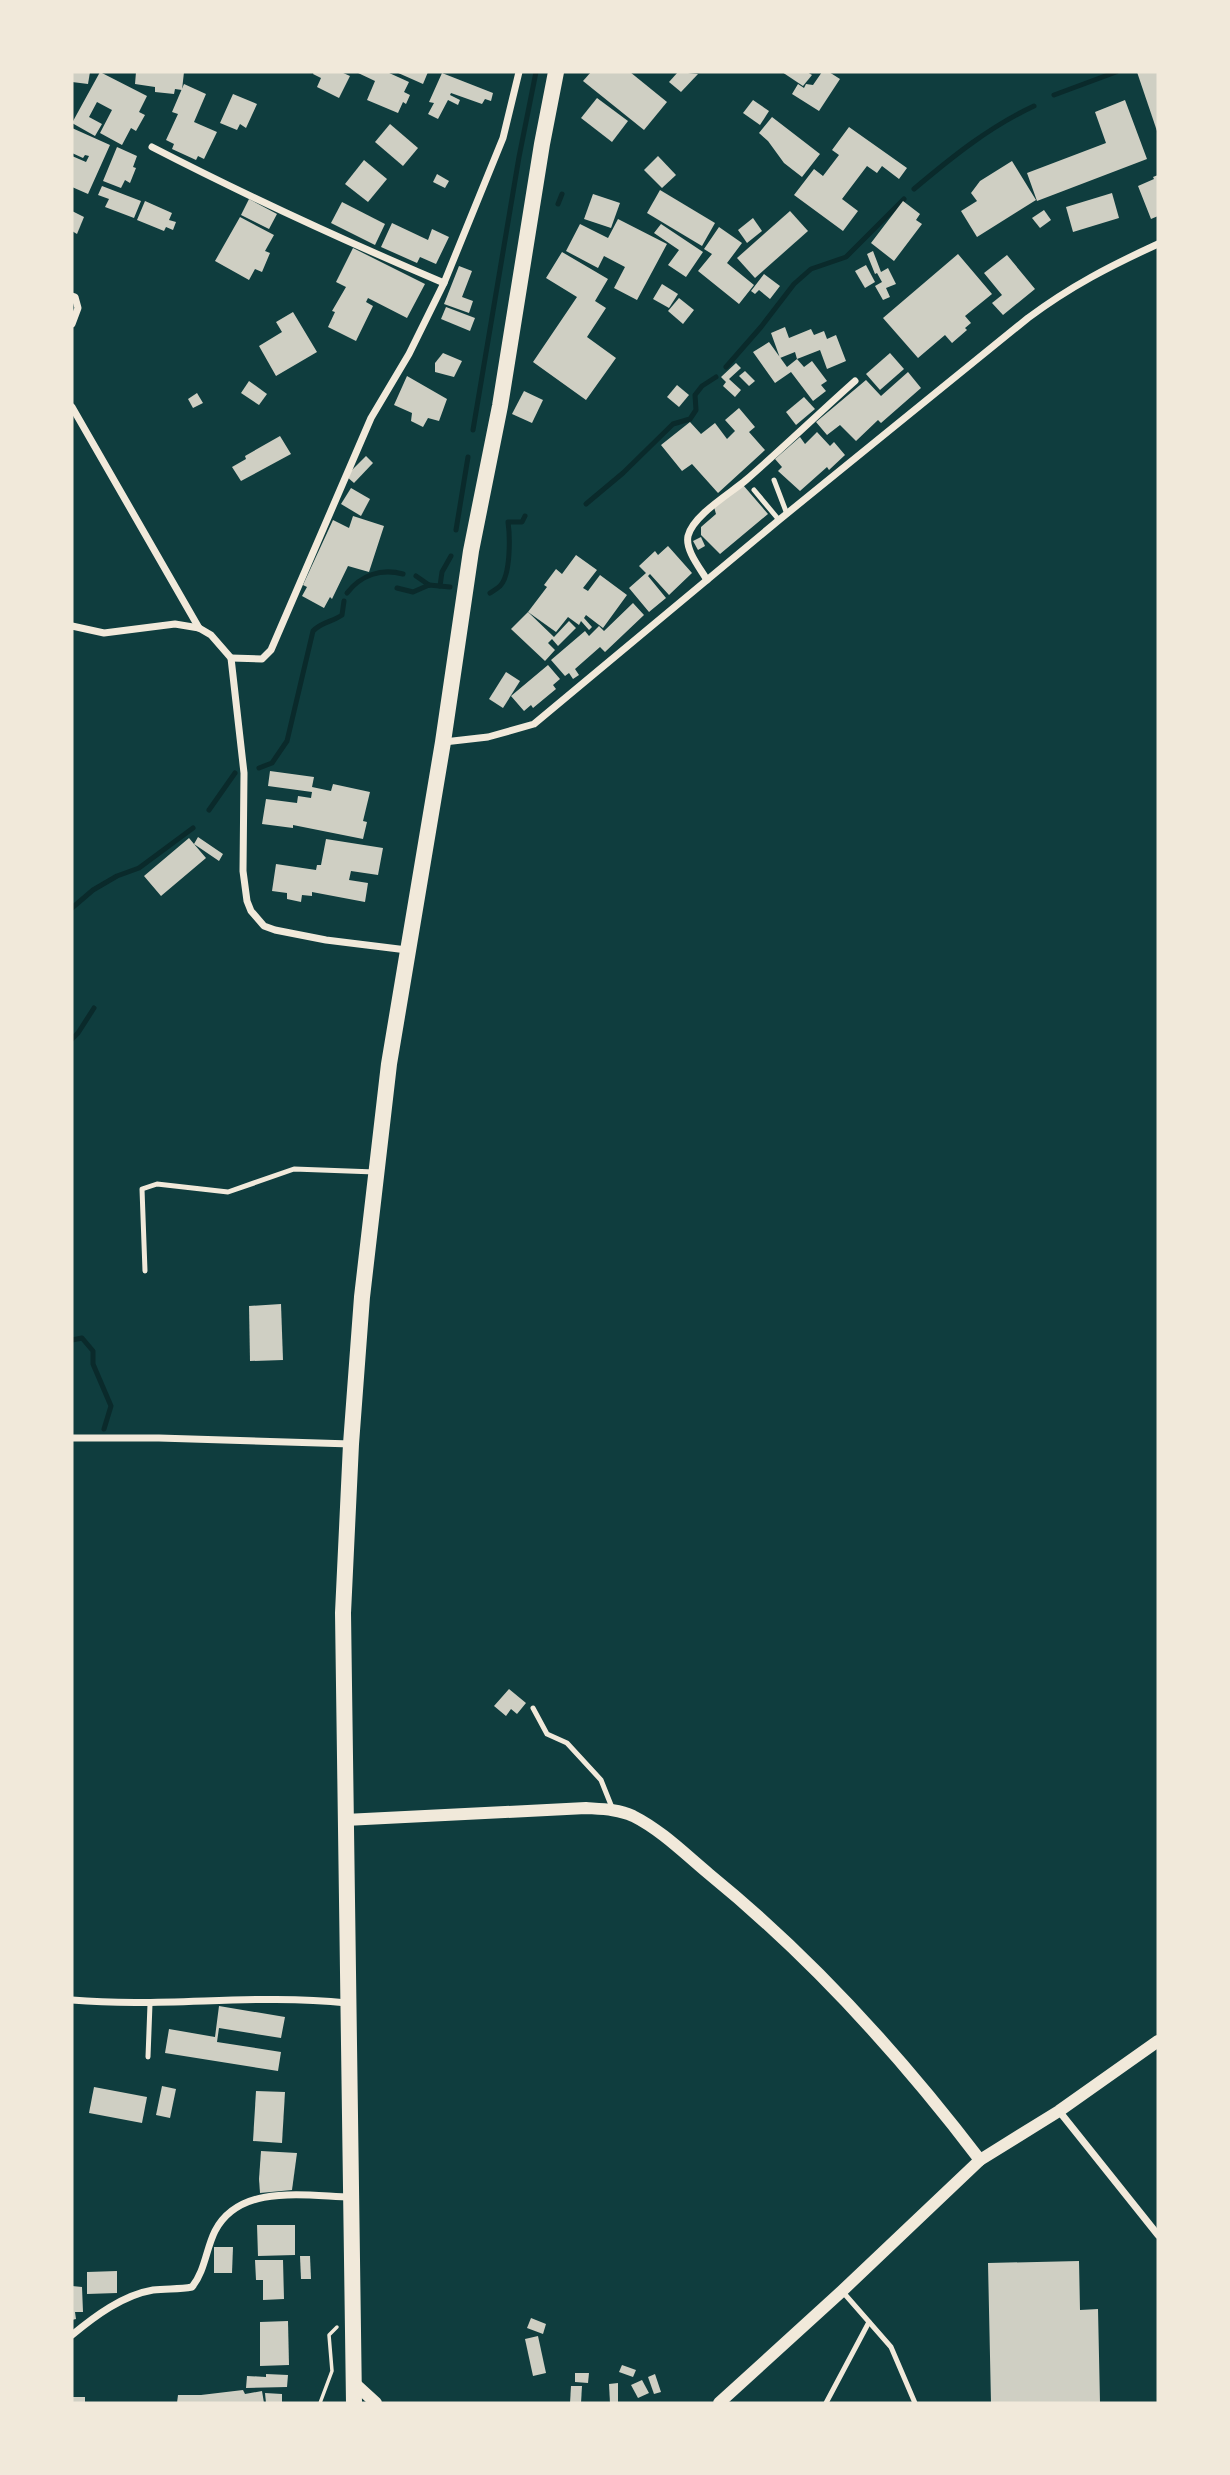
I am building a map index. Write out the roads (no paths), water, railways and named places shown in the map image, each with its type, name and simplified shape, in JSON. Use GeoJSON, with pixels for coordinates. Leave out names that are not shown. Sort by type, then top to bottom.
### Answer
{"type":"FeatureCollection","features":[{"type":"Feature","properties":{"kind":"main road"},"geometry":{"type":"LineString","coordinates":[[354,2403],[343,1613],[351,1444],[362,1297],[389,1064],[407,950],[443,742],[471,551],[500,406],[556,72]]}},
{"type":"Feature","properties":{"kind":"street"},"geometry":{"type":"LineString","coordinates":[[231,658],[262,659],[271,650],[370,418],[409,354],[444,283],[503,138],[519,72]]}},
{"type":"Feature","properties":{"kind":"street"},"geometry":{"type":"LineString","coordinates":[[152,147],[233,189],[444,283]]}},
{"type":"Feature","properties":{"kind":"street"},"geometry":{"type":"LineString","coordinates":[[443,742],[488,737],[534,724],[779,520],[1054,299],[1098,272],[1158,244]]}},
{"type":"Feature","properties":{"kind":"street"},"geometry":{"type":"LineString","coordinates":[[72,296],[75,297],[78,308],[72,324]]}},
{"type":"Feature","properties":{"kind":"street"},"geometry":{"type":"LineString","coordinates":[[707,580],[691,551],[687,538],[691,529],[706,512],[855,381]]}},
{"type":"Feature","properties":{"kind":"street"},"geometry":{"type":"LineString","coordinates":[[72,407],[199,628]]}},
{"type":"Feature","properties":{"kind":"street"},"geometry":{"type":"LineString","coordinates":[[72,626],[104,633],[166,624],[199,628],[211,635],[231,658],[244,773],[243,871],[251,911],[264,926],[275,930],[326,940],[407,950]]}},
{"type":"Feature","properties":{"kind":"street"},"geometry":{"type":"LineString","coordinates":[[72,1438],[351,1444]]}},
{"type":"Feature","properties":{"kind":"street"},"geometry":{"type":"LineString","coordinates":[[345,1820],[586,1808],[614,1810],[631,1815],[659,1832],[743,1902],[821,1974],[906,2067],[980,2160]]}},
{"type":"Feature","properties":{"kind":"street"},"geometry":{"type":"LineString","coordinates":[[72,2000],[150,2004],[296,1998],[348,2004]]}},
{"type":"Feature","properties":{"kind":"street"},"geometry":{"type":"LineString","coordinates":[[719,2403],[980,2160],[1059,2111],[1158,2041]]}},
{"type":"Feature","properties":{"kind":"street"},"geometry":{"type":"LineString","coordinates":[[1059,2111],[1157,2231]]}},
{"type":"Feature","properties":{"kind":"street"},"geometry":{"type":"LineString","coordinates":[[72,2335],[91,2320],[131,2297],[155,2290],[192,2287],[200,2275],[214,2232],[227,2214],[241,2205],[271,2196],[351,2197]]}},
{"type":"Feature","properties":{"kind":"street"},"geometry":{"type":"LineString","coordinates":[[354,2382],[376,2403]]}},
{"type":"Feature","properties":{"kind":"lane"},"geometry":{"type":"LineString","coordinates":[[774,480],[787,514]]}},
{"type":"Feature","properties":{"kind":"lane"},"geometry":{"type":"LineString","coordinates":[[754,490],[779,520]]}},
{"type":"Feature","properties":{"kind":"lane"},"geometry":{"type":"LineString","coordinates":[[145,1271],[142,1189],[157,1184],[228,1192],[294,1169],[375,1172]]}},
{"type":"Feature","properties":{"kind":"lane"},"geometry":{"type":"LineString","coordinates":[[533,1708],[547,1734],[567,1743],[601,1780],[614,1810]]}},
{"type":"Feature","properties":{"kind":"lane"},"geometry":{"type":"LineString","coordinates":[[148,2057],[150,2004]]}},
{"type":"Feature","properties":{"kind":"lane"},"geometry":{"type":"LineString","coordinates":[[842,2291],[891,2347],[915,2403]]}},
{"type":"Feature","properties":{"kind":"lane"},"geometry":{"type":"LineString","coordinates":[[826,2403],[869,2322]]}},
{"type":"Feature","properties":{"kind":"waterway"},"geometry":{"type":"LineString","coordinates":[[473,430],[536,72]]}},
{"type":"Feature","properties":{"kind":"waterway"},"geometry":{"type":"LineString","coordinates":[[1054,95],[1116,72]]}},
{"type":"Feature","properties":{"kind":"waterway"},"geometry":{"type":"LineString","coordinates":[[914,189],[986,133],[1034,106]]}},
{"type":"Feature","properties":{"kind":"waterway"},"geometry":{"type":"LineString","coordinates":[[558,204],[562,194]]}},
{"type":"Feature","properties":{"kind":"waterway"},"geometry":{"type":"LineString","coordinates":[[726,367],[794,284],[811,269],[846,257],[904,199]]}},
{"type":"Feature","properties":{"kind":"waterway"},"geometry":{"type":"LineString","coordinates":[[586,504],[623,473],[673,424],[690,419],[696,410],[695,395],[702,386],[716,377]]}},
{"type":"Feature","properties":{"kind":"waterway"},"geometry":{"type":"LineString","coordinates":[[456,530],[468,457]]}},
{"type":"Feature","properties":{"kind":"waterway"},"geometry":{"type":"LineString","coordinates":[[490,593],[504,581],[508,565],[508,522],[522,522],[525,516]]}},
{"type":"Feature","properties":{"kind":"waterway"},"geometry":{"type":"LineString","coordinates":[[440,586],[442,572],[451,556]]}},
{"type":"Feature","properties":{"kind":"waterway"},"geometry":{"type":"LineString","coordinates":[[347,593],[372,574],[403,574]]}},
{"type":"Feature","properties":{"kind":"waterway"},"geometry":{"type":"LineString","coordinates":[[416,576],[429,585]]}},
{"type":"Feature","properties":{"kind":"waterway"},"geometry":{"type":"LineString","coordinates":[[397,588],[413,592],[429,585],[450,587]]}},
{"type":"Feature","properties":{"kind":"waterway"},"geometry":{"type":"LineString","coordinates":[[259,768],[272,763],[287,741],[313,631],[342,615],[344,601]]}},
{"type":"Feature","properties":{"kind":"waterway"},"geometry":{"type":"LineString","coordinates":[[209,810],[235,773]]}},
{"type":"Feature","properties":{"kind":"waterway"},"geometry":{"type":"LineString","coordinates":[[72,908],[93,890],[117,876],[139,868],[193,828]]}},
{"type":"Feature","properties":{"kind":"waterway"},"geometry":{"type":"LineString","coordinates":[[72,1039],[94,1008]]}},
{"type":"Feature","properties":{"kind":"waterway"},"geometry":{"type":"LineString","coordinates":[[72,1340],[82,1338],[93,1351],[93,1364],[111,1406],[104,1429]]}}]}
